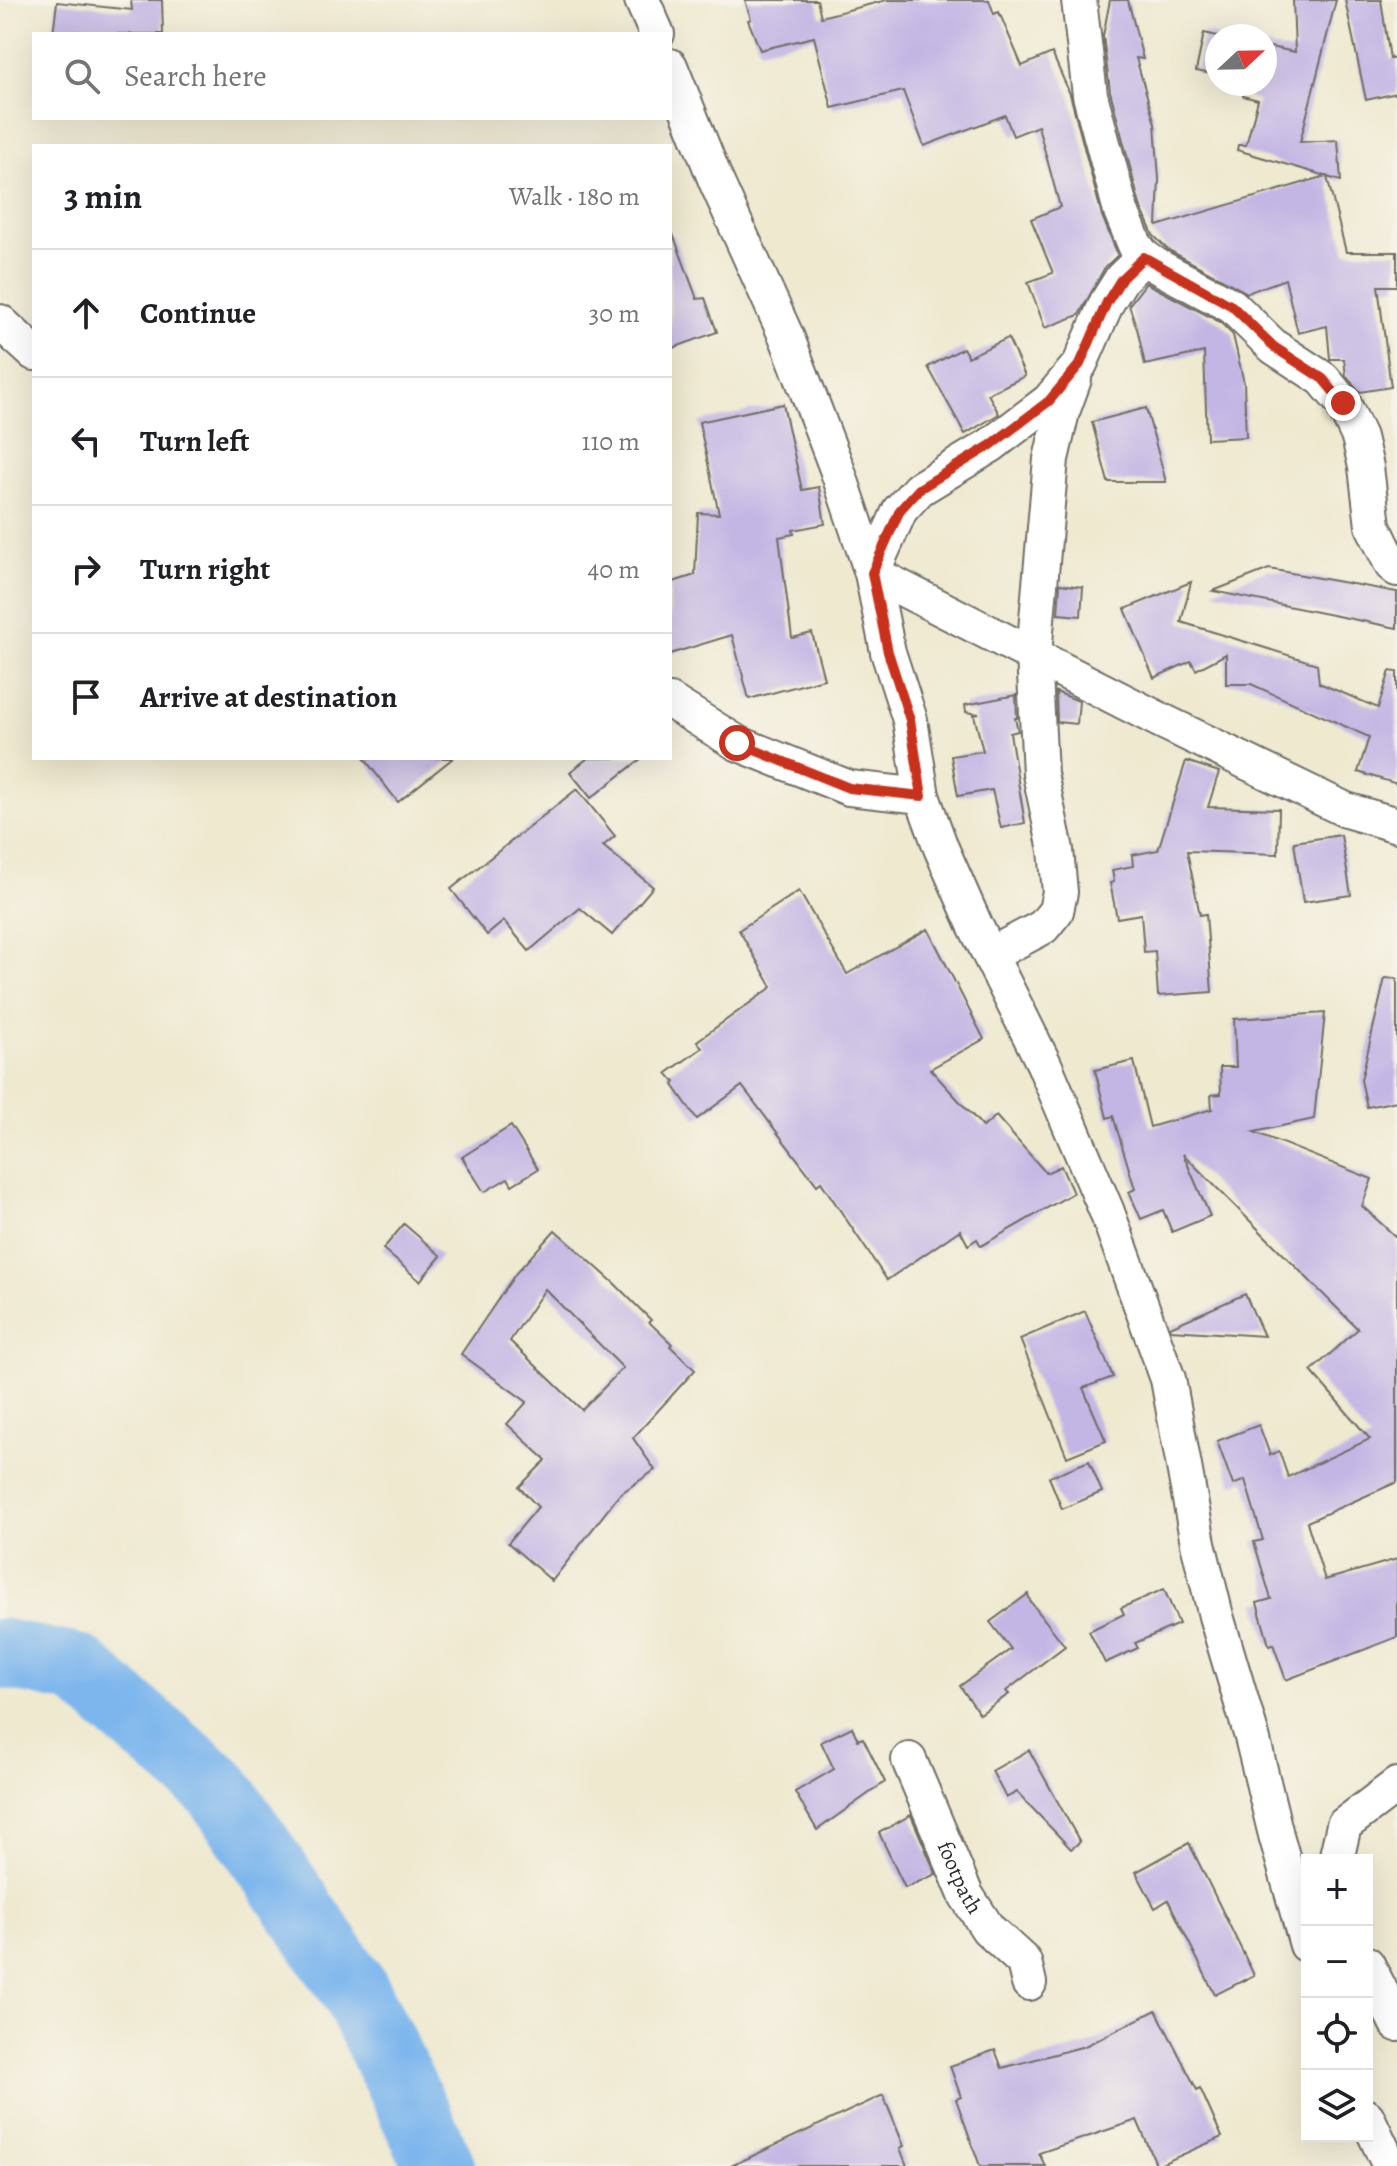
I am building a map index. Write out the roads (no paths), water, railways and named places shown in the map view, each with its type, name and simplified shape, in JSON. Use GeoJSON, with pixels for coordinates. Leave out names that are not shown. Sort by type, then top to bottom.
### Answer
{"type":"FeatureCollection","features":[{"type":"Feature","properties":{"kind":"street"},"geometry":{"type":"LineString","coordinates":[[642,0],[656,32]]}},
{"type":"Feature","properties":{"kind":"street"},"geometry":{"type":"LineString","coordinates":[[1079,0],[1090,95],[1121,211],[1135,245],[1144,257],[1232,306],[1274,347],[1323,379],[1343,403],[1359,437],[1373,526],[1392,565],[1397,569]]}},
{"type":"Feature","properties":{"kind":"street"},"geometry":{"type":"LineString","coordinates":[[672,71],[722,196],[787,338],[837,469],[872,573],[888,652],[910,720],[922,796],[955,883],[1044,1064],[1101,1199],[1168,1379],[1191,1509],[1209,1587],[1302,1926]]}},
{"type":"Feature","properties":{"kind":"street"},"geometry":{"type":"LineString","coordinates":[[990,955],[1043,927],[1056,911],[1060,892],[1056,850],[1040,774],[1034,654],[1051,459],[1062,412],[1114,290],[1144,257]]}},
{"type":"Feature","properties":{"kind":"street"},"geometry":{"type":"LineString","coordinates":[[0,322],[32,351]]}},
{"type":"Feature","properties":{"kind":"street"},"geometry":{"type":"LineString","coordinates":[[872,573],[900,510],[919,489],[991,445],[1049,401],[1080,364]]}},
{"type":"Feature","properties":{"kind":"street"},"geometry":{"type":"LineString","coordinates":[[872,573],[1162,721],[1346,810],[1397,825]]}},
{"type":"Feature","properties":{"kind":"street"},"geometry":{"type":"LineString","coordinates":[[672,702],[737,743],[849,788],[922,796]]}},
{"type":"Feature","properties":{"kind":"street","name":"footpath"},"geometry":{"type":"LineString","coordinates":[[909,1760],[966,1895],[988,1929],[1024,1962],[1029,1983]]}},
{"type":"Feature","properties":{"kind":"street"},"geometry":{"type":"LineString","coordinates":[[1337,1854],[1344,1825],[1397,1785]]}},
{"type":"Feature","properties":{"kind":"street"},"geometry":{"type":"LineString","coordinates":[[1373,1976],[1397,2024]]}},
{"type":"Feature","properties":{"kind":"street"},"geometry":{"type":"LineString","coordinates":[[1373,2130],[1390,2166]]}},
{"type":"Feature","properties":{"kind":"waterway"},"geometry":{"type":"LineString","coordinates":[[0,1653],[77,1669],[219,1790],[355,1990],[440,2166]]}}]}
